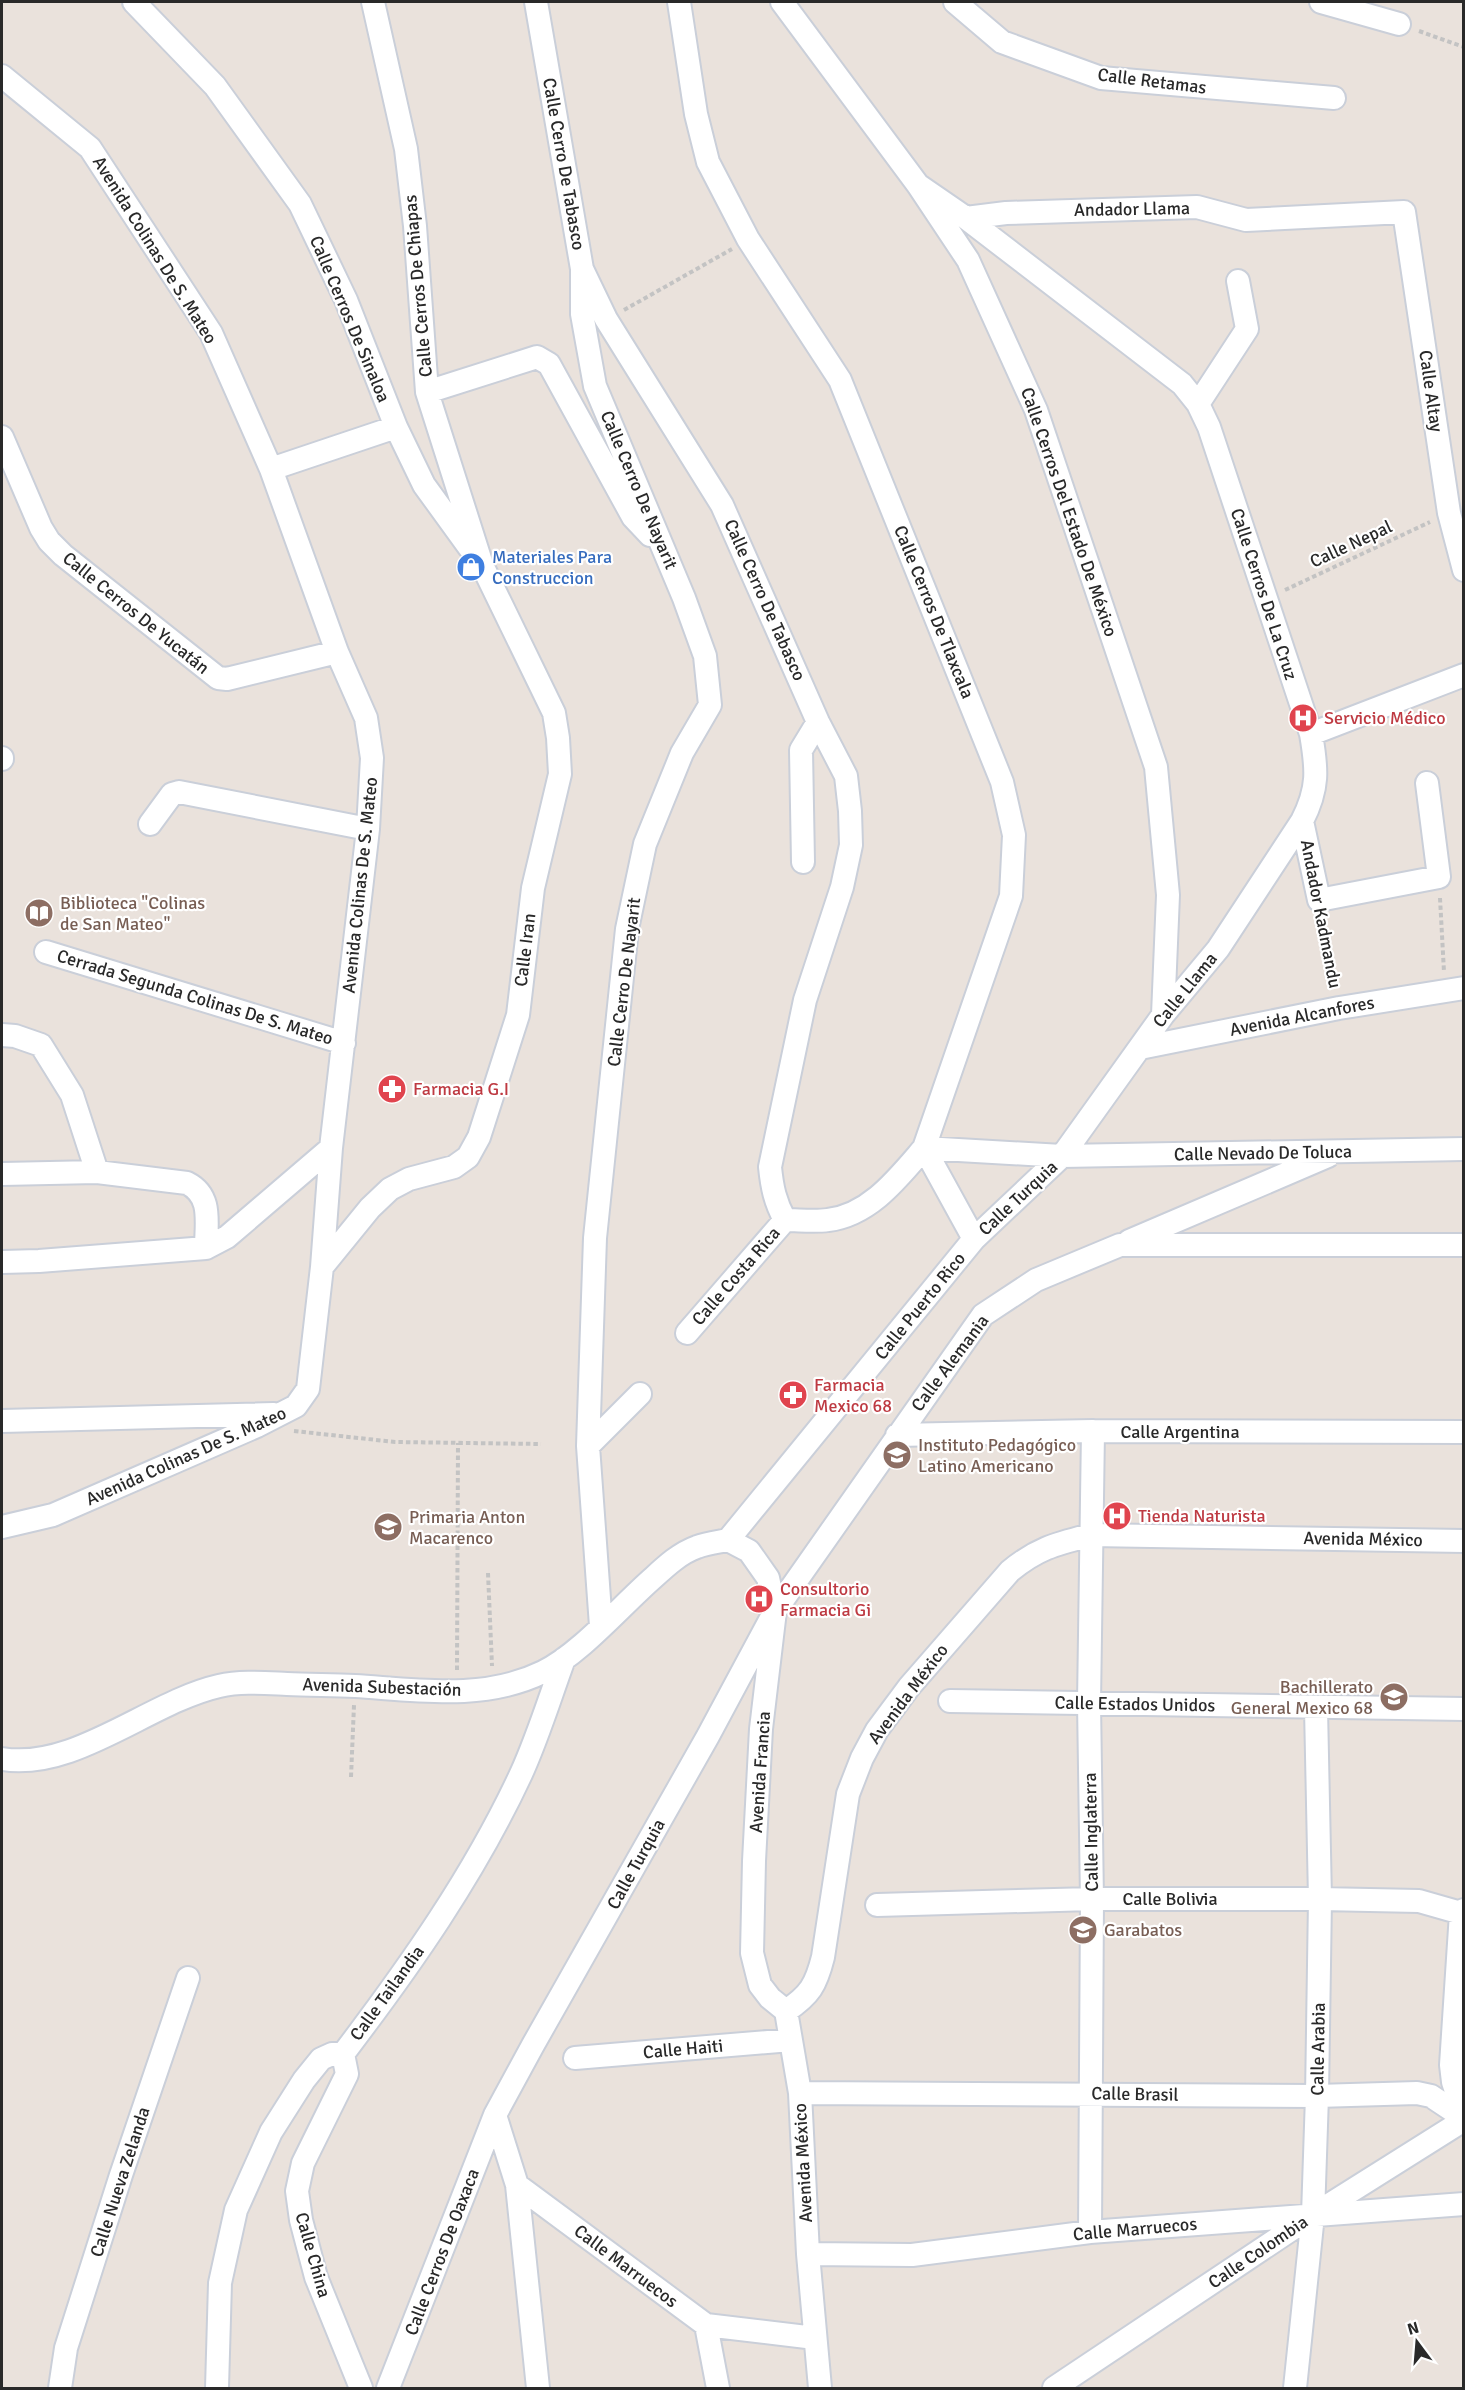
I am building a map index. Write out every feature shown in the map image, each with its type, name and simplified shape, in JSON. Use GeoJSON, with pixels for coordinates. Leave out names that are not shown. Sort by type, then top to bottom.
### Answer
{"type":"FeatureCollection","features":[{"type":"Feature","properties":{"kind":"street","name":"Calle Cerros De Sinaloa"},"geometry":{"type":"LineString","coordinates":[[134,2],[215,86],[300,204],[346,300],[396,427],[424,485],[482,565]]}},
{"type":"Feature","properties":{"kind":"street","name":"Calle Cerros De Chiapas"},"geometry":{"type":"LineString","coordinates":[[373,2],[406,149],[415,226],[427,392],[482,565]]}},
{"type":"Feature","properties":{"kind":"street","name":"Calle Cerro De Tabasco"},"geometry":{"type":"LineString","coordinates":[[536,2],[582,269],[606,319],[722,505],[819,722],[846,776],[851,845],[842,887],[805,1000],[772,1155],[772,1189],[776,1204],[785,1220]]}},
{"type":"Feature","properties":{"kind":"street","name":"Calle Cerros De Tlaxcala"},"geometry":{"type":"LineString","coordinates":[[679,2],[696,114],[708,162],[748,239],[840,380],[1002,782],[1012,825],[1014,835],[1011,896],[924,1148]]}},
{"type":"Feature","properties":{"kind":"street","name":"Calle Cerros Del Estado De México"},"geometry":{"type":"LineString","coordinates":[[782,2],[918,185],[968,260],[1036,410],[1156,767],[1168,895],[1163,1015]]}},
{"type":"Feature","properties":{"kind":"street","name":"Calle Retamas"},"geometry":{"type":"LineString","coordinates":[[955,2],[1002,42],[1101,78],[1334,99]]}},
{"type":"Feature","properties":{"kind":"street"},"geometry":{"type":"LineString","coordinates":[[1321,2],[1399,24]]}},
{"type":"Feature","properties":{"kind":"street","name":"Avenida Colinas De S. Mateo"},"geometry":{"type":"LineString","coordinates":[[2,76],[90,148],[211,333],[271,469],[338,652],[366,718],[372,758],[368,829],[331,1148],[322,1267],[308,1389],[285,1422],[52,1515],[2,1527]]}},
{"type":"Feature","properties":{"kind":"street","name":"Calle Cerros De La Cruz"},"geometry":{"type":"LineString","coordinates":[[918,185],[966,218],[1182,384],[1198,404],[1209,427],[1311,734],[1316,779],[1312,801],[1302,821]]}},
{"type":"Feature","properties":{"kind":"street","name":"Andador Llama"},"geometry":{"type":"LineString","coordinates":[[966,218],[1006,213],[1197,207],[1246,219],[1404,212]]}},
{"type":"Feature","properties":{"kind":"street","name":"Calle Altay"},"geometry":{"type":"LineString","coordinates":[[1404,212],[1449,513],[1464,570]]}},
{"type":"Feature","properties":{"kind":"street","name":"Calle Cerro De Nayarit"},"geometry":{"type":"LineString","coordinates":[[582,269],[582,314],[595,386],[684,598],[705,656],[710,705],[682,753],[645,844],[627,929],[595,1238],[588,1446]]}},
{"type":"Feature","properties":{"kind":"street"},"geometry":{"type":"LineString","coordinates":[[1198,404],[1247,329],[1238,281]]}},
{"type":"Feature","properties":{"kind":"street"},"geometry":{"type":"LineString","coordinates":[[427,392],[537,357],[549,364],[633,517],[664,550]]}},
{"type":"Feature","properties":{"kind":"street"},"geometry":{"type":"LineString","coordinates":[[271,469],[396,427]]}},
{"type":"Feature","properties":{"kind":"street","name":"Calle Cerros De Yucatán"},"geometry":{"type":"LineString","coordinates":[[2,437],[40,528],[49,541],[63,555],[218,678],[227,679],[338,652]]}},
{"type":"Feature","properties":{"kind":"street","name":"Calle Iran"},"geometry":{"type":"LineString","coordinates":[[322,1267],[370,1208],[390,1189],[409,1179],[454,1167],[468,1157],[478,1137],[518,1014],[532,888],[560,774],[558,738],[554,713],[482,565]]}},
{"type":"Feature","properties":{"kind":"street"},"geometry":{"type":"LineString","coordinates":[[1311,734],[1464,675]]}},
{"type":"Feature","properties":{"kind":"street"},"geometry":{"type":"LineString","coordinates":[[803,862],[801,750],[819,722]]}},
{"type":"Feature","properties":{"kind":"street"},"geometry":{"type":"LineString","coordinates":[[1319,900],[1440,877],[1427,783]]}},
{"type":"Feature","properties":{"kind":"street"},"geometry":{"type":"LineString","coordinates":[[150,824],[172,794],[179,792],[368,829]]}},
{"type":"Feature","properties":{"kind":"street","name":"Calle Llama"},"geometry":{"type":"LineString","coordinates":[[1062,1156],[1163,1015],[1218,949],[1302,821]]}},
{"type":"Feature","properties":{"kind":"street","name":"Andador Kadmandu"},"geometry":{"type":"LineString","coordinates":[[1302,821],[1319,900]]}},
{"type":"Feature","properties":{"kind":"street","name":"Cerrada Segunda Colinas De S. Mateo"},"geometry":{"type":"LineString","coordinates":[[46,952],[344,1042]]}},
{"type":"Feature","properties":{"kind":"street","name":"Avenida Alcanfores"},"geometry":{"type":"LineString","coordinates":[[1140,1048],[1339,1008],[1454,989]]}},
{"type":"Feature","properties":{"kind":"street"},"geometry":{"type":"LineString","coordinates":[[2,1035],[15,1036],[41,1045],[72,1095],[97,1172]]}},
{"type":"Feature","properties":{"kind":"street"},"geometry":{"type":"LineString","coordinates":[[2,1262],[206,1248],[227,1237],[331,1148]]}},
{"type":"Feature","properties":{"kind":"street"},"geometry":{"type":"LineString","coordinates":[[785,1220],[829,1220],[862,1208],[892,1186],[924,1148],[974,1239]]}},
{"type":"Feature","properties":{"kind":"street","name":"Calle Nevado De Toluca"},"geometry":{"type":"LineString","coordinates":[[924,1148],[1062,1156],[1464,1149]]}},
{"type":"Feature","properties":{"kind":"street"},"geometry":{"type":"LineString","coordinates":[[1120,1245],[1338,1151]]}},
{"type":"Feature","properties":{"kind":"street","name":"Calle Turquia"},"geometry":{"type":"LineString","coordinates":[[974,1239],[1062,1156]]}},
{"type":"Feature","properties":{"kind":"street"},"geometry":{"type":"LineString","coordinates":[[2,1174],[97,1172],[187,1183],[198,1189],[206,1201],[206,1248]]}},
{"type":"Feature","properties":{"kind":"street","name":"Calle Costa Rica"},"geometry":{"type":"LineString","coordinates":[[687,1333],[785,1220]]}},
{"type":"Feature","properties":{"kind":"street","name":"Calle Puerto Rico"},"geometry":{"type":"LineString","coordinates":[[728,1540],[974,1239]]}},
{"type":"Feature","properties":{"kind":"street","name":"Calle Alemania"},"geometry":{"type":"LineString","coordinates":[[775,1611],[983,1315],[1036,1280],[1120,1245],[1464,1245]]}},
{"type":"Feature","properties":{"kind":"street"},"geometry":{"type":"LineString","coordinates":[[601,1626],[588,1446],[640,1394]]}},
{"type":"Feature","properties":{"kind":"street"},"geometry":{"type":"LineString","coordinates":[[2,1421],[285,1422]]}},
{"type":"Feature","properties":{"kind":"street","name":"Calle Argentina"},"geometry":{"type":"LineString","coordinates":[[897,1435],[1093,1431],[1464,1432]]}},
{"type":"Feature","properties":{"kind":"street","name":"Calle Inglaterra"},"geometry":{"type":"LineString","coordinates":[[1090,2232],[1092,1899],[1089,1703],[1093,1431]]}},
{"type":"Feature","properties":{"kind":"street","name":"Avenida México"},"geometry":{"type":"LineString","coordinates":[[820,2388],[808,2254],[800,2093],[786,2011],[804,2000],[816,1982],[823,1958],[848,1794],[876,1730],[909,1687],[1010,1571],[1028,1556],[1049,1546],[1091,1535],[1464,1541]]}},
{"type":"Feature","properties":{"kind":"street","name":"Avenida Francia"},"geometry":{"type":"LineString","coordinates":[[728,1540],[749,1551],[768,1578],[775,1611],[761,1729],[752,1953],[760,1985],[770,1998],[786,2011]]}},
{"type":"Feature","properties":{"kind":"street","name":"Avenida Subestación"},"geometry":{"type":"LineString","coordinates":[[2,1759],[36,1760],[63,1753],[219,1686],[248,1683],[355,1686],[417,1692],[457,1692],[493,1688],[543,1672],[564,1659],[671,1562],[697,1547],[728,1540]]}},
{"type":"Feature","properties":{"kind":"street","name":"Calle Turquia"},"geometry":{"type":"LineString","coordinates":[[495,2115],[708,1736],[775,1611]]}},
{"type":"Feature","properties":{"kind":"street","name":"Calle Tailandia"},"geometry":{"type":"LineString","coordinates":[[217,2388],[220,2283],[236,2210],[272,2132],[304,2080],[321,2059],[332,2054],[343,2054],[387,1997],[471,1872],[522,1773],[564,1659]]}},
{"type":"Feature","properties":{"kind":"street","name":"Calle Estados Unidos"},"geometry":{"type":"LineString","coordinates":[[950,1701],[1464,1709]]}},
{"type":"Feature","properties":{"kind":"street","name":"Calle Arabia"},"geometry":{"type":"LineString","coordinates":[[1295,2388],[1313,2215],[1317,2096],[1320,1899],[1316,1708]]}},
{"type":"Feature","properties":{"kind":"street","name":"Calle Bolivia"},"geometry":{"type":"LineString","coordinates":[[877,1905],[1092,1899],[1320,1899],[1419,1901],[1462,1912]]}},
{"type":"Feature","properties":{"kind":"street"},"geometry":{"type":"LineString","coordinates":[[1462,1912],[1451,2065],[1453,2082],[1464,2118]]}},
{"type":"Feature","properties":{"kind":"street","name":"Calle Nueva Zelanda"},"geometry":{"type":"LineString","coordinates":[[60,2388],[70,2338],[121,2175],[188,1978]]}},
{"type":"Feature","properties":{"kind":"street","name":"Calle Haiti"},"geometry":{"type":"LineString","coordinates":[[574,2058],[791,2040]]}},
{"type":"Feature","properties":{"kind":"street","name":"Calle China"},"geometry":{"type":"LineString","coordinates":[[343,2054],[346,2074],[303,2163],[297,2191],[301,2220],[316,2277],[361,2388]]}},
{"type":"Feature","properties":{"kind":"street","name":"Calle Brasil"},"geometry":{"type":"LineString","coordinates":[[800,2093],[1317,2096],[1417,2093],[1431,2096],[1464,2118]]}},
{"type":"Feature","properties":{"kind":"street"},"geometry":{"type":"LineString","coordinates":[[495,2115],[517,2185],[538,2388]]}},
{"type":"Feature","properties":{"kind":"street","name":"Calle Cerros De Oaxaca"},"geometry":{"type":"LineString","coordinates":[[388,2388],[495,2115]]}},
{"type":"Feature","properties":{"kind":"street","name":"Calle Colombia"},"geometry":{"type":"LineString","coordinates":[[1054,2388],[1313,2215],[1464,2118]]}},
{"type":"Feature","properties":{"kind":"street","name":"Calle Marruecos"},"geometry":{"type":"LineString","coordinates":[[517,2185],[706,2325],[815,2338]]}},
{"type":"Feature","properties":{"kind":"street","name":"Calle Marruecos"},"geometry":{"type":"LineString","coordinates":[[808,2254],[912,2255],[1090,2232],[1464,2204]]}},
{"type":"Feature","properties":{"kind":"street"},"geometry":{"type":"LineString","coordinates":[[706,2325],[718,2388]]}},
{"type":"Feature","properties":{"kind":"path"},"geometry":{"type":"LineString","coordinates":[[1399,24],[1464,46]]}},
{"type":"Feature","properties":{"kind":"path"},"geometry":{"type":"LineString","coordinates":[[606,319],[728,251]]}},
{"type":"Feature","properties":{"kind":"path","name":"Calle Nepal"},"geometry":{"type":"LineString","coordinates":[[1265,600],[1449,513]]}},
{"type":"Feature","properties":{"kind":"path"},"geometry":{"type":"LineString","coordinates":[[1440,877],[1454,989]]}},
{"type":"Feature","properties":{"kind":"path","name":"Andador Kadmandu"},"geometry":{"type":"LineString","coordinates":[[1319,900],[1339,1008]]}},
{"type":"Feature","properties":{"kind":"path"},"geometry":{"type":"LineString","coordinates":[[285,1422],[395,1442],[541,1444]]}},
{"type":"Feature","properties":{"kind":"path"},"geometry":{"type":"LineString","coordinates":[[457,1692],[458,1443]]}},
{"type":"Feature","properties":{"kind":"path"},"geometry":{"type":"LineString","coordinates":[[488,1573],[493,1688]]}},
{"type":"Feature","properties":{"kind":"path"},"geometry":{"type":"LineString","coordinates":[[351,1777],[355,1686]]}},
{"type":"Feature","properties":{"kind":"place","name":"Materiales Para Construccion"},"geometry":{"type":"Point","coordinates":[471,567]}},
{"type":"Feature","properties":{"kind":"place","name":"Servicio Médico"},"geometry":{"type":"Point","coordinates":[1303,718]}},
{"type":"Feature","properties":{"kind":"place","name":"Biblioteca \"Colinas de San Mateo\""},"geometry":{"type":"Point","coordinates":[39,913]}},
{"type":"Feature","properties":{"kind":"place","name":"Farmacia G.I"},"geometry":{"type":"Point","coordinates":[392,1089]}},
{"type":"Feature","properties":{"kind":"place","name":"Farmacia Mexico 68"},"geometry":{"type":"Point","coordinates":[793,1395]}},
{"type":"Feature","properties":{"kind":"place","name":"Instituto Pedagógico Latino Americano"},"geometry":{"type":"Point","coordinates":[897,1455]}},
{"type":"Feature","properties":{"kind":"place","name":"Tienda Naturista"},"geometry":{"type":"Point","coordinates":[1117,1516]}},
{"type":"Feature","properties":{"kind":"place","name":"Primaria Anton Macarenco"},"geometry":{"type":"Point","coordinates":[388,1527]}},
{"type":"Feature","properties":{"kind":"place","name":"Consultorio Farmacia Gi"},"geometry":{"type":"Point","coordinates":[759,1599]}},
{"type":"Feature","properties":{"kind":"place","name":"Bachillerato General Mexico 68"},"geometry":{"type":"Point","coordinates":[1394,1697]}},
{"type":"Feature","properties":{"kind":"place","name":"Garabatos"},"geometry":{"type":"Point","coordinates":[1083,1930]}}]}
